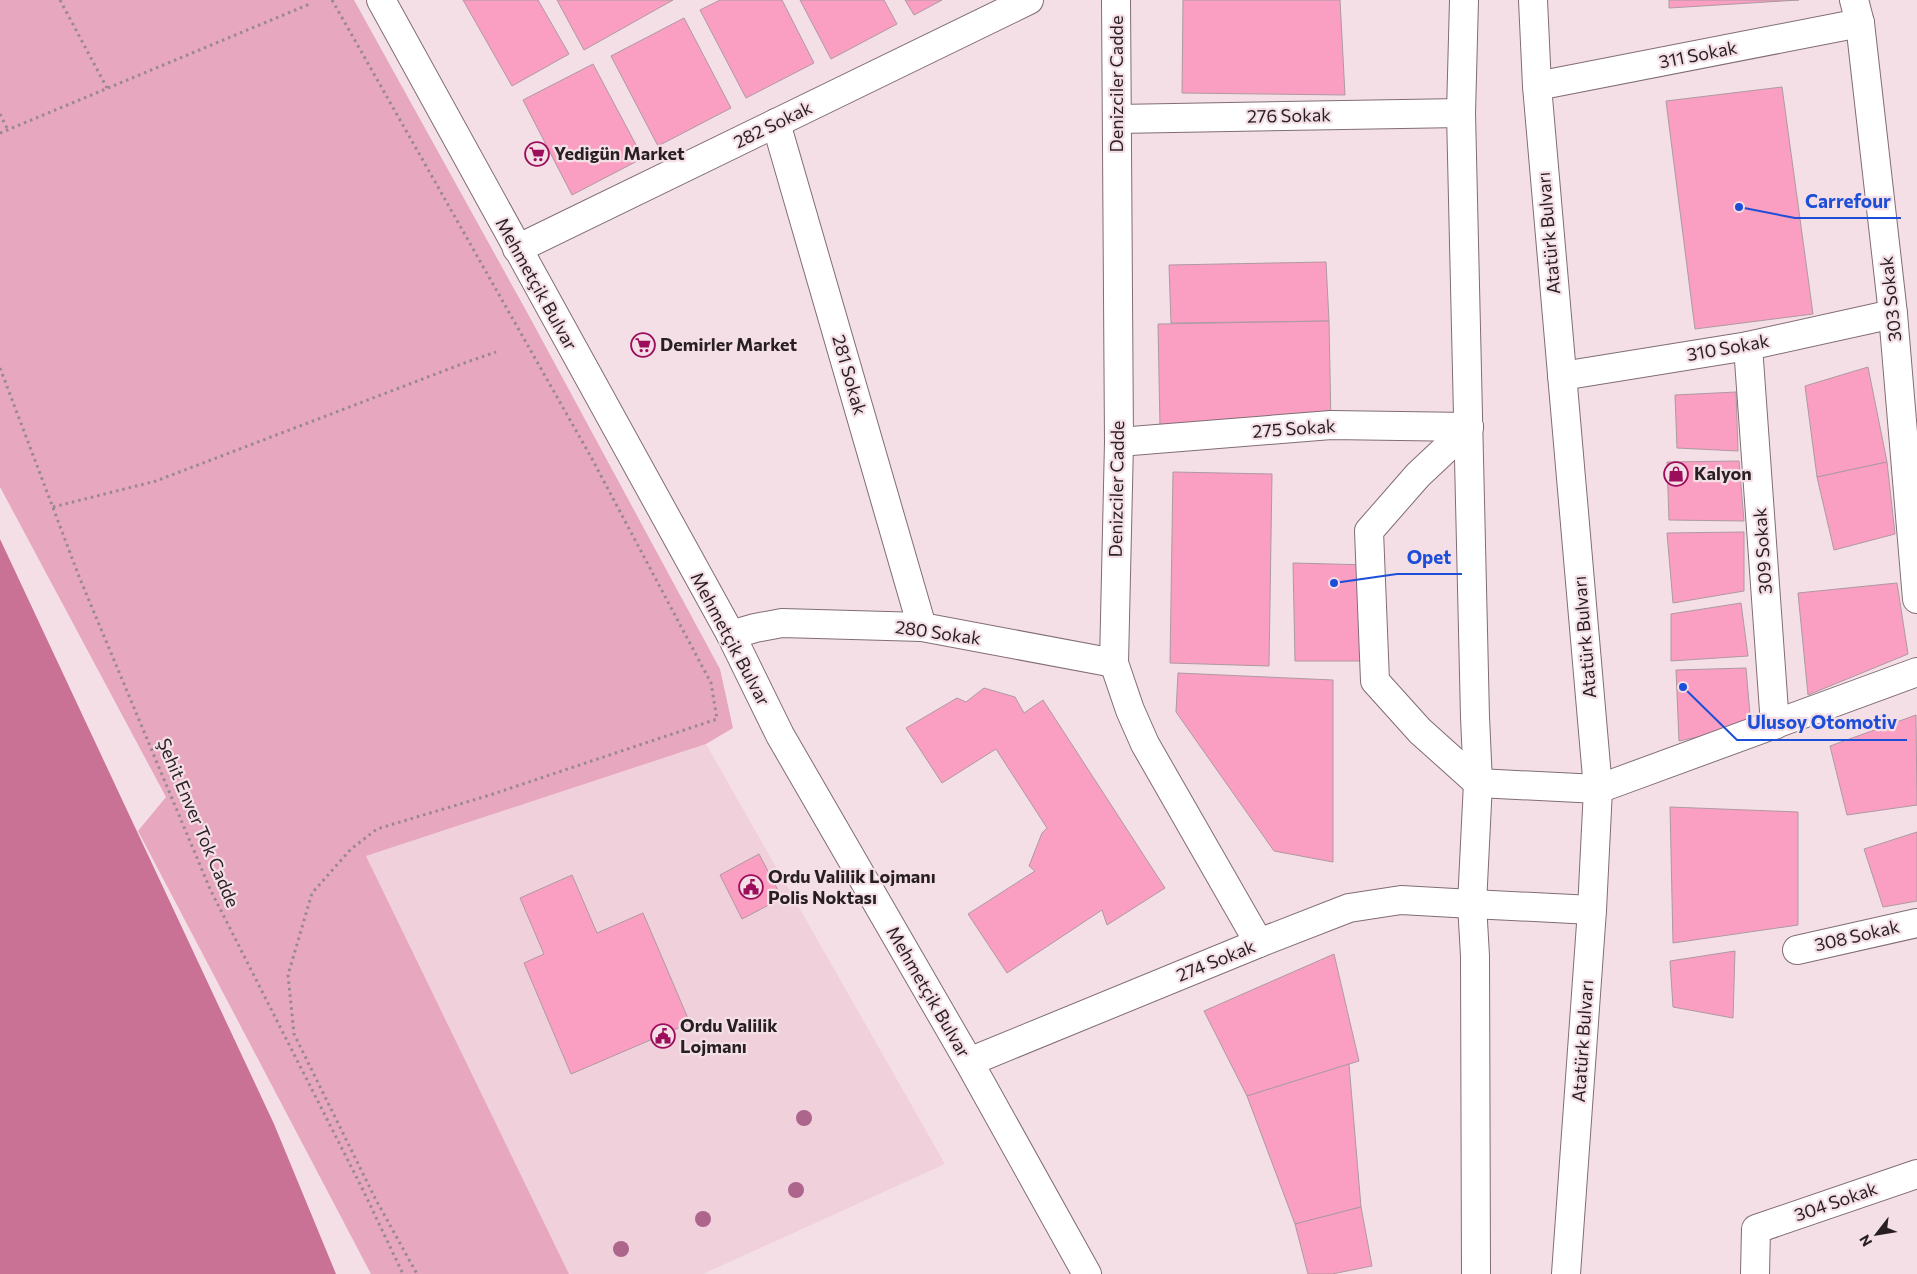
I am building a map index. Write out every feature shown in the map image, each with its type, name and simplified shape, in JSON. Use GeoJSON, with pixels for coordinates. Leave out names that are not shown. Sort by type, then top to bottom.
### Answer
{"type":"FeatureCollection","features":[{"type":"Feature","properties":{"kind":"main road","name":"Mehmetçik Bulvar"},"geometry":{"type":"LineString","coordinates":[[381,0],[731,635],[780,735],[969,1062],[1087,1274]]}},
{"type":"Feature","properties":{"kind":"main road","name":"282 Sokak"},"geometry":{"type":"LineString","coordinates":[[517,249],[1028,0]]}},
{"type":"Feature","properties":{"kind":"main road","name":"Denizciler Cadde"},"geometry":{"type":"LineString","coordinates":[[1116,0],[1118,442],[1114,663],[1130,710],[1145,744],[1259,943]]}},
{"type":"Feature","properties":{"kind":"main road"},"geometry":{"type":"LineString","coordinates":[[1464,0],[1461,113],[1478,783],[1472,904],[1475,966],[1476,1274]]}},
{"type":"Feature","properties":{"kind":"main road","name":"Atatürk Bulvarı"},"geometry":{"type":"LineString","coordinates":[[1533,0],[1537,86],[1598,789],[1592,910],[1566,1274]]}},
{"type":"Feature","properties":{"kind":"main road","name":"311 Sokak"},"geometry":{"type":"LineString","coordinates":[[1537,86],[1857,12]]}},
{"type":"Feature","properties":{"kind":"main road","name":"303 Sokak"},"geometry":{"type":"LineString","coordinates":[[1857,12],[1894,314],[1917,599]]}},
{"type":"Feature","properties":{"kind":"main road","name":"276 Sokak"},"geometry":{"type":"LineString","coordinates":[[1117,119],[1461,113]]}},
{"type":"Feature","properties":{"kind":"main road","name":"281 Sokak"},"geometry":{"type":"LineString","coordinates":[[776,123],[922,626]]}},
{"type":"Feature","properties":{"kind":"main road","name":"310 Sokak"},"geometry":{"type":"LineString","coordinates":[[1562,376],[1748,346],[1894,314]]}},
{"type":"Feature","properties":{"kind":"main road","name":"309 Sokak"},"geometry":{"type":"LineString","coordinates":[[1748,346],[1775,726]]}},
{"type":"Feature","properties":{"kind":"main road","name":"275 Sokak"},"geometry":{"type":"LineString","coordinates":[[1118,442],[1331,426],[1469,427]]}},
{"type":"Feature","properties":{"kind":"main road"},"geometry":{"type":"LineString","coordinates":[[1469,427],[1418,475],[1369,531],[1375,681],[1420,731],[1478,783],[1598,789],[1775,726],[1917,672]]}},
{"type":"Feature","properties":{"kind":"main road","name":"280 Sokak"},"geometry":{"type":"LineString","coordinates":[[731,635],[782,623],[922,626],[1114,663]]}},
{"type":"Feature","properties":{"kind":"main road","name":"274 Sokak"},"geometry":{"type":"LineString","coordinates":[[969,1062],[1259,943],[1350,908],[1401,900],[1592,910]]}},
{"type":"Feature","properties":{"kind":"main road","name":"308 Sokak"},"geometry":{"type":"LineString","coordinates":[[1797,950],[1917,923]]}},
{"type":"Feature","properties":{"kind":"main road","name":"304 Sokak"},"geometry":{"type":"LineString","coordinates":[[1756,1274],[1756,1229],[1917,1174]]}},
{"type":"Feature","properties":{"kind":"path"},"geometry":{"type":"LineString","coordinates":[[60,0],[107,88]]}},
{"type":"Feature","properties":{"kind":"path"},"geometry":{"type":"LineString","coordinates":[[332,0],[596,466],[711,683],[717,719],[490,795],[376,828],[351,849],[312,893],[288,975],[294,1034],[375,1198],[417,1274]]}},
{"type":"Feature","properties":{"kind":"path"},"geometry":{"type":"LineString","coordinates":[[0,133],[312,3]]}},
{"type":"Feature","properties":{"kind":"path"},"geometry":{"type":"LineString","coordinates":[[0,114],[8,130]]}},
{"type":"Feature","properties":{"kind":"path"},"geometry":{"type":"LineString","coordinates":[[53,507],[156,481],[496,352]]}},
{"type":"Feature","properties":{"kind":"path","name":"Şehit Enver Tok Cadde"},"geometry":{"type":"LineString","coordinates":[[0,368],[80,579],[210,889],[363,1190],[403,1274]]}},
{"type":"Feature","properties":{"kind":"shaded area"},"geometry":{"type":"Polygon","coordinates":[[[0,0],[354,0],[528,314],[720,669],[733,728],[706,744],[366,856],[569,1274],[371,1274],[138,831],[166,797],[0,487],[0,0]]]}},
{"type":"Feature","properties":{"kind":"shaded area"},"geometry":{"type":"Polygon","coordinates":[[[0,539],[274,1124],[336,1274],[0,1274],[0,539]]]}},
{"type":"Feature","properties":{"kind":"shaded area","name":"Ordu Valilik Lojmanı"},"geometry":{"type":"Polygon","coordinates":[[[706,744],[945,1164],[703,1274],[569,1274],[366,856],[706,744]]]}},
{"type":"Feature","properties":{"kind":"building"},"geometry":{"type":"Polygon","coordinates":[[[463,0],[538,0],[569,54],[512,86],[463,0]]]}},
{"type":"Feature","properties":{"kind":"building"},"geometry":{"type":"Polygon","coordinates":[[[557,0],[673,0],[584,50],[557,0]]]}},
{"type":"Feature","properties":{"kind":"building"},"geometry":{"type":"Polygon","coordinates":[[[720,0],[782,0],[814,63],[746,98],[700,10],[720,0]]]}},
{"type":"Feature","properties":{"kind":"building"},"geometry":{"type":"Polygon","coordinates":[[[800,0],[884,0],[897,24],[831,59],[800,0]]]}},
{"type":"Feature","properties":{"kind":"building"},"geometry":{"type":"Polygon","coordinates":[[[905,0],[942,0],[914,15],[905,0]]]}},
{"type":"Feature","properties":{"kind":"building"},"geometry":{"type":"Polygon","coordinates":[[[1183,0],[1340,0],[1345,95],[1182,93],[1183,0]]]}},
{"type":"Feature","properties":{"kind":"building"},"geometry":{"type":"Polygon","coordinates":[[[1669,0],[1799,0],[1669,8],[1669,0]]]}},
{"type":"Feature","properties":{"kind":"building"},"geometry":{"type":"Polygon","coordinates":[[[684,18],[731,108],[658,146],[611,56],[684,18]]]}},
{"type":"Feature","properties":{"kind":"building"},"geometry":{"type":"Polygon","coordinates":[[[593,64],[643,158],[572,195],[523,100],[593,64]]]}},
{"type":"Feature","properties":{"kind":"building"},"geometry":{"type":"Polygon","coordinates":[[[1782,87],[1813,314],[1695,329],[1666,101],[1782,87]]]}},
{"type":"Feature","properties":{"kind":"building"},"geometry":{"type":"Polygon","coordinates":[[[1326,262],[1329,321],[1171,323],[1169,265],[1326,262]]]}},
{"type":"Feature","properties":{"kind":"building"},"geometry":{"type":"Polygon","coordinates":[[[1329,321],[1331,425],[1160,427],[1158,324],[1329,321]]]}},
{"type":"Feature","properties":{"kind":"building"},"geometry":{"type":"Polygon","coordinates":[[[1868,367],[1887,462],[1817,477],[1805,386],[1868,367]]]}},
{"type":"Feature","properties":{"kind":"building"},"geometry":{"type":"Polygon","coordinates":[[[1736,392],[1738,451],[1677,448],[1675,395],[1736,392]]]}},
{"type":"Feature","properties":{"kind":"building"},"geometry":{"type":"Polygon","coordinates":[[[1739,461],[1744,521],[1669,520],[1667,462],[1739,461]]]}},
{"type":"Feature","properties":{"kind":"building"},"geometry":{"type":"Polygon","coordinates":[[[1887,462],[1895,534],[1834,550],[1817,477],[1887,462]]]}},
{"type":"Feature","properties":{"kind":"building"},"geometry":{"type":"Polygon","coordinates":[[[1173,472],[1272,474],[1269,666],[1170,663],[1173,472]]]}},
{"type":"Feature","properties":{"kind":"building"},"geometry":{"type":"Polygon","coordinates":[[[1744,532],[1744,591],[1673,603],[1667,533],[1744,532]]]}},
{"type":"Feature","properties":{"kind":"building"},"geometry":{"type":"Polygon","coordinates":[[[1293,563],[1370,565],[1374,661],[1295,661],[1293,563]]]}},
{"type":"Feature","properties":{"kind":"building"},"geometry":{"type":"Polygon","coordinates":[[[1897,583],[1908,654],[1808,695],[1798,593],[1897,583]]]}},
{"type":"Feature","properties":{"kind":"building"},"geometry":{"type":"Polygon","coordinates":[[[1741,603],[1748,656],[1671,661],[1671,614],[1741,603]]]}},
{"type":"Feature","properties":{"kind":"building"},"geometry":{"type":"Polygon","coordinates":[[[1746,668],[1751,726],[1679,741],[1676,670],[1746,668]]]}},
{"type":"Feature","properties":{"kind":"building"},"geometry":{"type":"Polygon","coordinates":[[[1178,673],[1333,680],[1333,862],[1274,851],[1176,712],[1178,673]]]}},
{"type":"Feature","properties":{"kind":"building"},"geometry":{"type":"Polygon","coordinates":[[[984,688],[1015,697],[1024,713],[1043,700],[1165,888],[1107,925],[1102,910],[1007,973],[968,914],[1035,871],[1029,866],[1042,833],[1047,828],[996,749],[942,783],[906,728],[957,698],[966,702],[984,688]]]}},
{"type":"Feature","properties":{"kind":"building"},"geometry":{"type":"Polygon","coordinates":[[[1916,715],[1917,805],[1847,815],[1830,746],[1916,715]]]}},
{"type":"Feature","properties":{"kind":"building"},"geometry":{"type":"Polygon","coordinates":[[[1670,807],[1798,812],[1798,925],[1673,943],[1670,807]]]}},
{"type":"Feature","properties":{"kind":"building"},"geometry":{"type":"Polygon","coordinates":[[[1917,832],[1917,901],[1883,907],[1864,849],[1917,832]]]}},
{"type":"Feature","properties":{"kind":"building","name":"Ordu Valilik Lojmanı Polis Noktası"},"geometry":{"type":"Polygon","coordinates":[[[759,854],[782,898],[742,919],[720,875],[759,854]]]}},
{"type":"Feature","properties":{"kind":"building","name":"Ordu Valilik Lojmanı"},"geometry":{"type":"Polygon","coordinates":[[[572,875],[597,933],[643,913],[690,1023],[571,1074],[524,963],[544,954],[520,898],[572,875]]]}},
{"type":"Feature","properties":{"kind":"building"},"geometry":{"type":"Polygon","coordinates":[[[1735,951],[1733,1018],[1673,1007],[1670,961],[1735,951]]]}},
{"type":"Feature","properties":{"kind":"building"},"geometry":{"type":"Polygon","coordinates":[[[1334,954],[1359,1061],[1247,1096],[1204,1011],[1334,954]]]}},
{"type":"Feature","properties":{"kind":"building"},"geometry":{"type":"Polygon","coordinates":[[[1349,1064],[1361,1207],[1295,1224],[1247,1096],[1349,1064]]]}},
{"type":"Feature","properties":{"kind":"building"},"geometry":{"type":"Polygon","coordinates":[[[1361,1207],[1372,1266],[1332,1274],[1308,1274],[1295,1224],[1361,1207]]]}},
{"type":"Feature","properties":{"kind":"place","name":"Yedigün Market"},"geometry":{"type":"Point","coordinates":[537,154]}},
{"type":"Feature","properties":{"kind":"place","name":"Carrefour"},"geometry":{"type":"Point","coordinates":[1739,207]}},
{"type":"Feature","properties":{"kind":"place","name":"Demirler Market"},"geometry":{"type":"Point","coordinates":[643,345]}},
{"type":"Feature","properties":{"kind":"place","name":"Kalyon"},"geometry":{"type":"Point","coordinates":[1676,474]}},
{"type":"Feature","properties":{"kind":"place","name":"Opet"},"geometry":{"type":"Point","coordinates":[1334,583]}},
{"type":"Feature","properties":{"kind":"place","name":"Ulusoy Otomotiv"},"geometry":{"type":"Point","coordinates":[1683,687]}},
{"type":"Feature","properties":{"kind":"place","name":"Ordu Valilik Lojmanı Polis Noktası"},"geometry":{"type":"Point","coordinates":[751,887]}},
{"type":"Feature","properties":{"kind":"place","name":"Ordu Valilik Lojmanı"},"geometry":{"type":"Point","coordinates":[663,1036]}}]}
